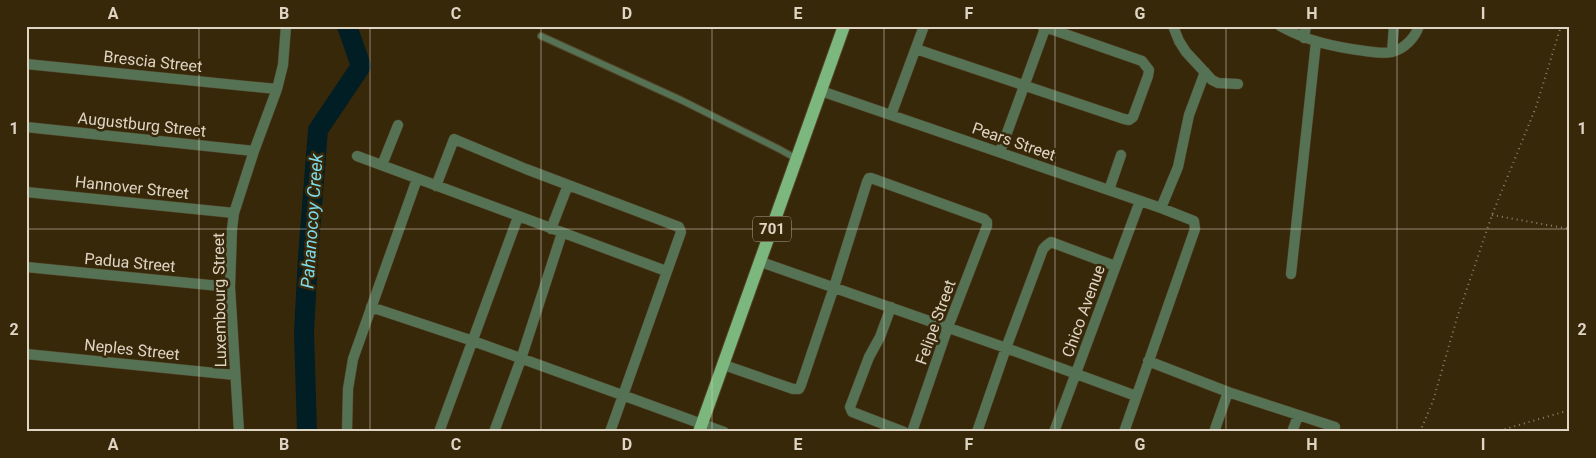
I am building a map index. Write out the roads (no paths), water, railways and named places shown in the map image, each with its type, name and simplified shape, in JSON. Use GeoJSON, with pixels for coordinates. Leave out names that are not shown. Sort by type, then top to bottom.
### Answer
{"type":"FeatureCollection","features":[{"type":"Feature","properties":{"kind":"main road","name":"701"},"geometry":{"type":"LineString","coordinates":[[700,428],[844,26]]}},
{"type":"Feature","properties":{"kind":"street","name":"Luxembourg Street"},"geometry":{"type":"LineString","coordinates":[[239,432],[230,287],[232,229],[234,213],[277,89],[283,65],[286,26]]}},
{"type":"Feature","properties":{"kind":"street"},"geometry":{"type":"LineString","coordinates":[[891,115],[924,26]]}},
{"type":"Feature","properties":{"kind":"street"},"geometry":{"type":"LineString","coordinates":[[1173,26],[1186,52],[1212,80],[1218,83],[1238,84]]}},
{"type":"Feature","properties":{"kind":"street"},"geometry":{"type":"LineString","coordinates":[[1280,26],[1316,42],[1356,50],[1392,52],[1410,41],[1419,26]]}},
{"type":"Feature","properties":{"kind":"street"},"geometry":{"type":"LineString","coordinates":[[1304,38],[1306,26]]}},
{"type":"Feature","properties":{"kind":"street"},"geometry":{"type":"LineString","coordinates":[[1392,52],[1394,26]]}},
{"type":"Feature","properties":{"kind":"street"},"geometry":{"type":"LineString","coordinates":[[916,49],[1025,85],[1124,120],[1129,120],[1132,117],[1149,70],[1142,61],[1044,27],[1025,85],[1000,152]]}},
{"type":"Feature","properties":{"kind":"street"},"geometry":{"type":"LineString","coordinates":[[1291,274],[1316,42]]}},
{"type":"Feature","properties":{"kind":"street","name":"Brescia Street"},"geometry":{"type":"LineString","coordinates":[[26,64],[277,89]]}},
{"type":"Feature","properties":{"kind":"street"},"geometry":{"type":"LineString","coordinates":[[1161,208],[1178,167],[1189,115],[1205,72]]}},
{"type":"Feature","properties":{"kind":"street","name":"Pears Street"},"geometry":{"type":"LineString","coordinates":[[821,91],[1191,219],[1195,224],[1148,361]]}},
{"type":"Feature","properties":{"kind":"street"},"geometry":{"type":"LineString","coordinates":[[382,165],[398,125]]}},
{"type":"Feature","properties":{"kind":"street","name":"Augustburg Street"},"geometry":{"type":"LineString","coordinates":[[26,127],[254,151]]}},
{"type":"Feature","properties":{"kind":"street"},"geometry":{"type":"LineString","coordinates":[[436,186],[454,139],[679,227],[681,232],[610,432]]}},
{"type":"Feature","properties":{"kind":"street"},"geometry":{"type":"LineString","coordinates":[[1109,190],[1121,155]]}},
{"type":"Feature","properties":{"kind":"street"},"geometry":{"type":"LineString","coordinates":[[357,156],[666,271]]}},
{"type":"Feature","properties":{"kind":"street","name":"Felipe Street"},"geometry":{"type":"LineString","coordinates":[[834,287],[852,226],[869,178],[984,219],[987,222],[912,432]]}},
{"type":"Feature","properties":{"kind":"street"},"geometry":{"type":"LineString","coordinates":[[347,432],[348,389],[353,359],[417,179]]}},
{"type":"Feature","properties":{"kind":"street"},"geometry":{"type":"LineString","coordinates":[[552,229],[568,185]]}},
{"type":"Feature","properties":{"kind":"street","name":"Hannover Street"},"geometry":{"type":"LineString","coordinates":[[26,192],[234,213]]}},
{"type":"Feature","properties":{"kind":"street","name":"Chico Avenue"},"geometry":{"type":"LineString","coordinates":[[1054,432],[1140,201]]}},
{"type":"Feature","properties":{"kind":"street"},"geometry":{"type":"LineString","coordinates":[[439,432],[518,216]]}},
{"type":"Feature","properties":{"kind":"street"},"geometry":{"type":"LineString","coordinates":[[494,432],[521,360],[562,232]]}},
{"type":"Feature","properties":{"kind":"street"},"geometry":{"type":"LineString","coordinates":[[977,432],[1006,348],[1043,249],[1047,244],[1052,242],[1115,266]]}},
{"type":"Feature","properties":{"kind":"street"},"geometry":{"type":"LineString","coordinates":[[761,262],[948,327],[1136,396]]}},
{"type":"Feature","properties":{"kind":"street","name":"Padua Street"},"geometry":{"type":"LineString","coordinates":[[26,267],[230,287]]}},
{"type":"Feature","properties":{"kind":"street"},"geometry":{"type":"LineString","coordinates":[[724,365],[793,389],[799,389],[802,385],[834,287]]}},
{"type":"Feature","properties":{"kind":"street"},"geometry":{"type":"LineString","coordinates":[[371,307],[473,341],[624,396],[700,428],[724,432]]}},
{"type":"Feature","properties":{"kind":"street"},"geometry":{"type":"LineString","coordinates":[[890,307],[880,337],[869,357],[850,407],[852,412],[904,432]]}},
{"type":"Feature","properties":{"kind":"street","name":"Neples Street"},"geometry":{"type":"LineString","coordinates":[[26,354],[235,375]]}},
{"type":"Feature","properties":{"kind":"street"},"geometry":{"type":"LineString","coordinates":[[1124,432],[1148,361],[1228,392],[1298,416],[1335,426]]}},
{"type":"Feature","properties":{"kind":"street"},"geometry":{"type":"LineString","coordinates":[[1214,432],[1228,392]]}},
{"type":"Feature","properties":{"kind":"street"},"geometry":{"type":"LineString","coordinates":[[1292,432],[1298,416]]}},
{"type":"Feature","properties":{"kind":"lane"},"geometry":{"type":"LineString","coordinates":[[541,36],[681,100],[779,148],[797,159]]}},
{"type":"Feature","properties":{"kind":"waterway","name":"Pahanocoy Creek"},"geometry":{"type":"LineString","coordinates":[[307,432],[304,332],[318,130],[361,66],[347,26]]}}]}
